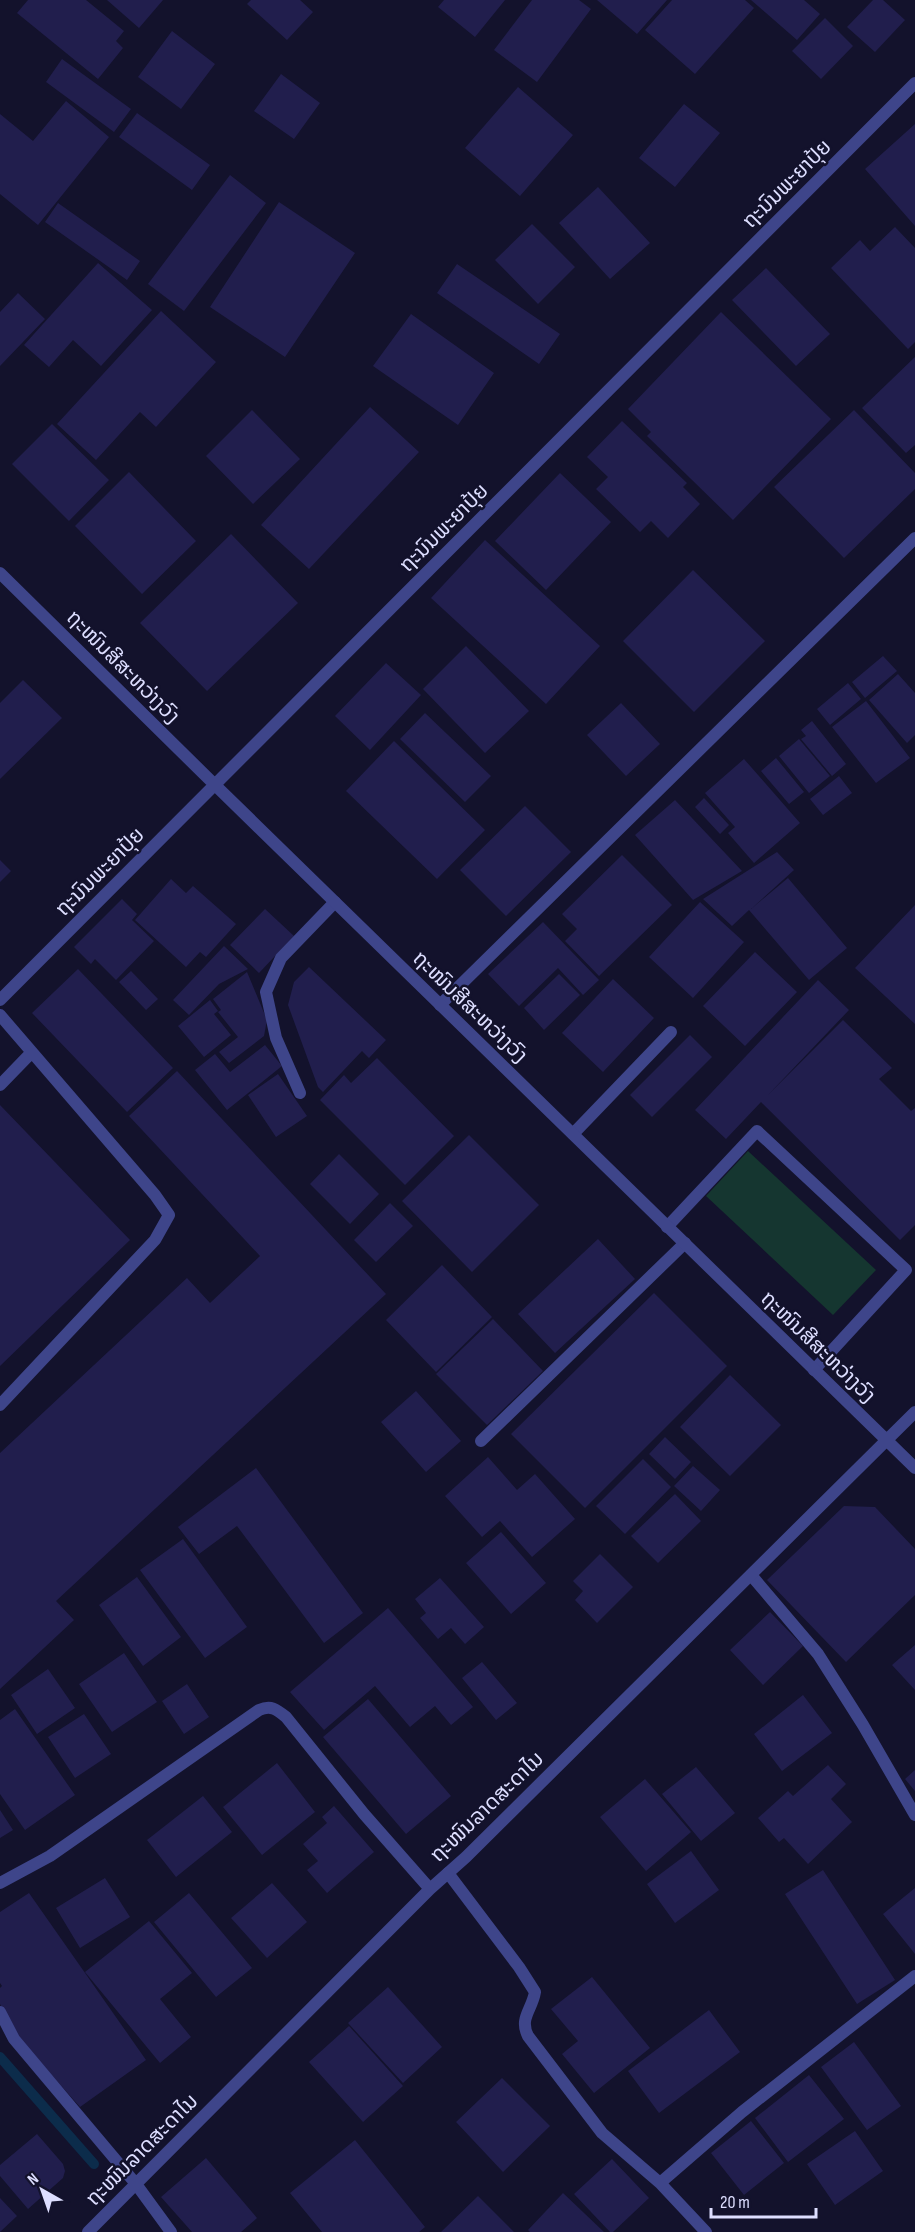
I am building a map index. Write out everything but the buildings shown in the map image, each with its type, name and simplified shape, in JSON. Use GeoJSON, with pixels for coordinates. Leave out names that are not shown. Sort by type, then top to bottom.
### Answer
{"type":"FeatureCollection","features":[{"type":"Feature","properties":{"kind":"street","name":"ຖະນົນພະຍາປຸ້ຍ"},"geometry":{"type":"LineString","coordinates":[[0,1000],[915,83]]}},
{"type":"Feature","properties":{"kind":"street"},"geometry":{"type":"LineString","coordinates":[[440,1005],[915,538]]}},
{"type":"Feature","properties":{"kind":"street","name":"ຖະໜົນສີສະຫວ່າງວົງ"},"geometry":{"type":"LineString","coordinates":[[0,573],[915,1468]]}},
{"type":"Feature","properties":{"kind":"street"},"geometry":{"type":"LineString","coordinates":[[300,1093],[276,1038],[266,992],[281,958],[335,902]]}},
{"type":"Feature","properties":{"kind":"street"},"geometry":{"type":"LineString","coordinates":[[0,1015],[155,1195],[169,1215],[155,1240],[0,1405]]}},
{"type":"Feature","properties":{"kind":"street"},"geometry":{"type":"LineString","coordinates":[[573,1134],[671,1032]]}},
{"type":"Feature","properties":{"kind":"street"},"geometry":{"type":"LineString","coordinates":[[0,1085],[32,1052]]}},
{"type":"Feature","properties":{"kind":"street"},"geometry":{"type":"LineString","coordinates":[[668,1227],[757,1131],[906,1270],[814,1370]]}},
{"type":"Feature","properties":{"kind":"street"},"geometry":{"type":"LineString","coordinates":[[481,1441],[685,1243]]}},
{"type":"Feature","properties":{"kind":"street","name":"ຖະໜົນລາດສະດາໄນ"},"geometry":{"type":"LineString","coordinates":[[88,2232],[430,1889],[915,1412]]}},
{"type":"Feature","properties":{"kind":"street"},"geometry":{"type":"LineString","coordinates":[[751,1575],[818,1654],[863,1725],[915,1815]]}},
{"type":"Feature","properties":{"kind":"street"},"geometry":{"type":"LineString","coordinates":[[0,1883],[50,1856],[259,1710],[267,1707],[276,1709],[286,1717],[364,1814],[430,1889]]}},
{"type":"Feature","properties":{"kind":"street"},"geometry":{"type":"LineString","coordinates":[[448,1873],[519,1967],[535,1992],[533,2005],[525,2016],[523,2027],[528,2036],[602,2133],[660,2183],[706,2232]]}},
{"type":"Feature","properties":{"kind":"street"},"geometry":{"type":"LineString","coordinates":[[660,2183],[742,2112],[915,1976]]}},
{"type":"Feature","properties":{"kind":"street"},"geometry":{"type":"LineString","coordinates":[[0,2012],[14,2039],[136,2184],[171,2232]]}},
{"type":"Feature","properties":{"kind":"green space"},"geometry":{"type":"Polygon","coordinates":[[[748,1151],[876,1270],[833,1315],[706,1196],[748,1151]]]}},
{"type":"Feature","properties":{"kind":"waterway"},"geometry":{"type":"LineString","coordinates":[[0,2057],[94,2164]]}}]}
